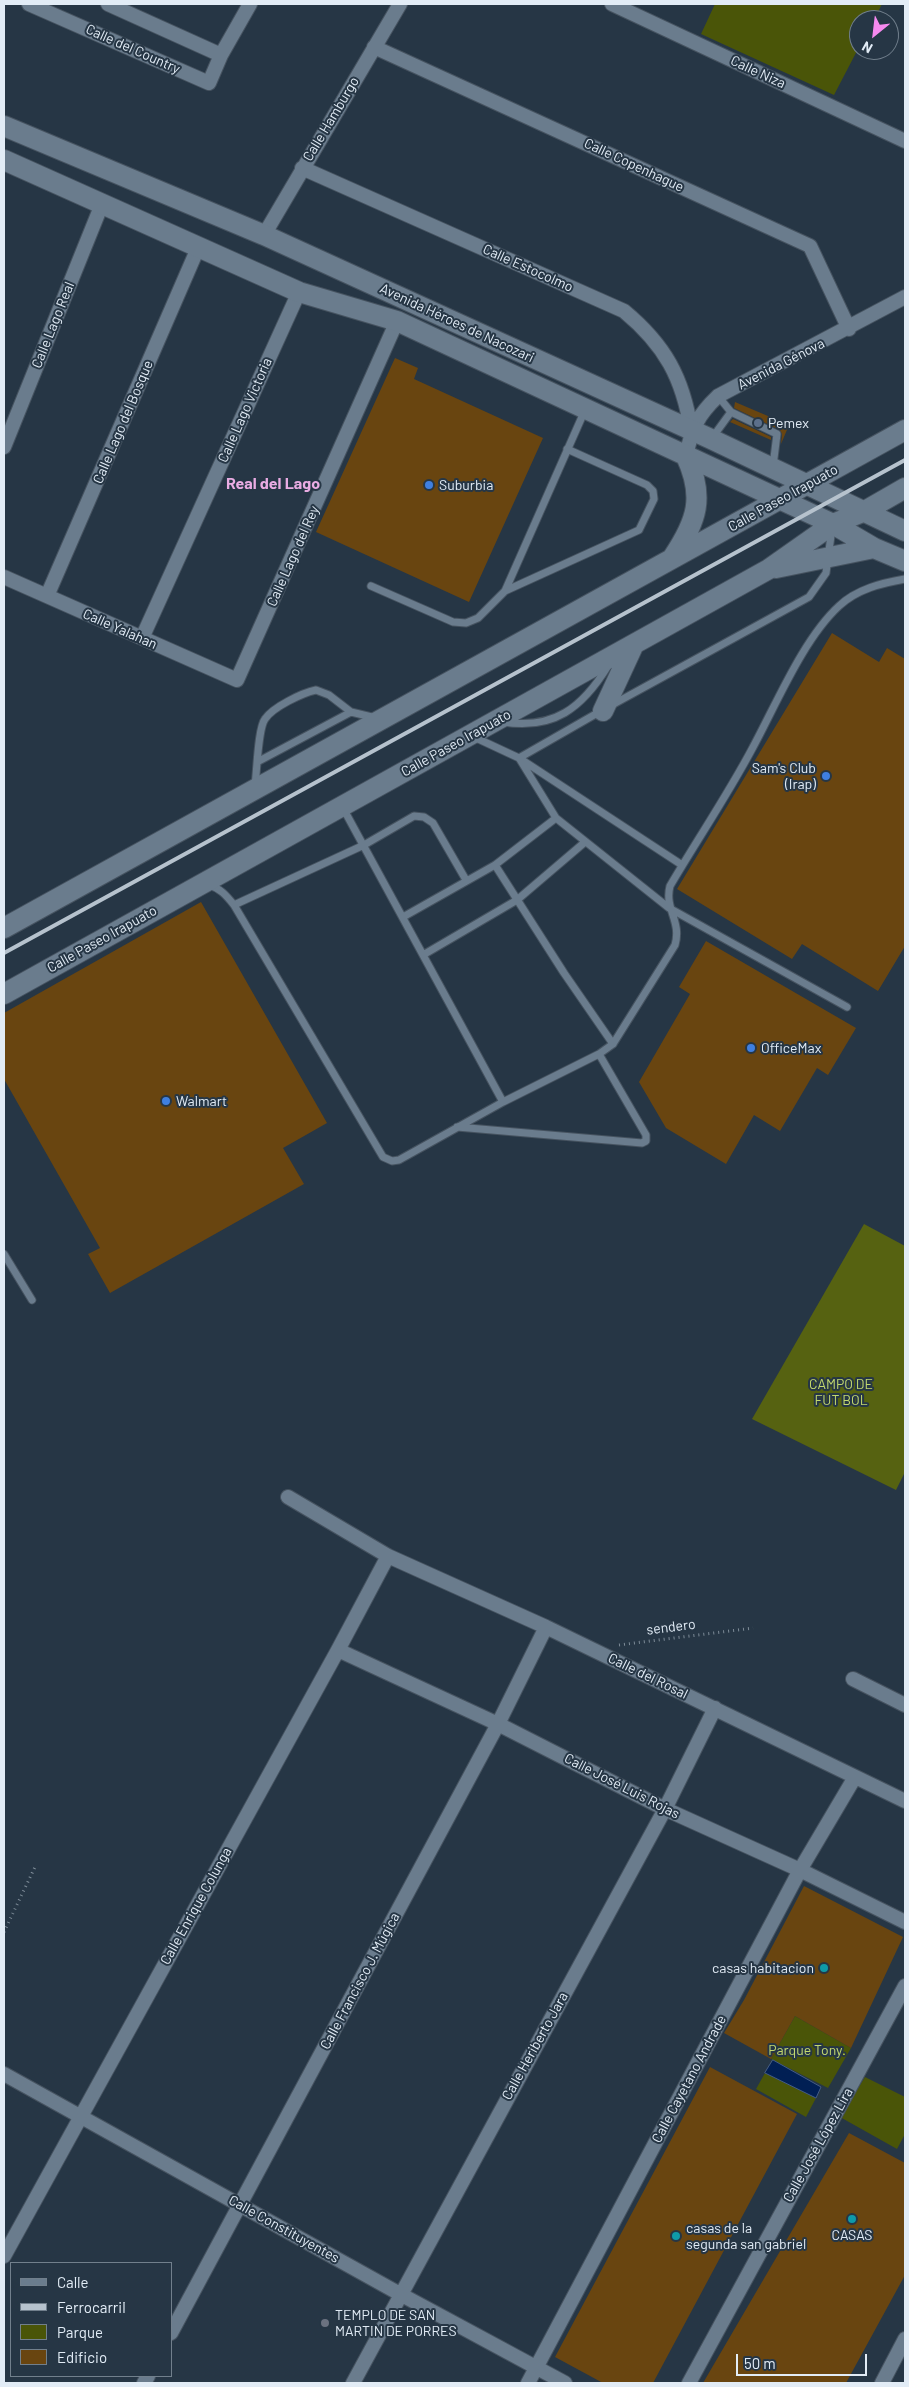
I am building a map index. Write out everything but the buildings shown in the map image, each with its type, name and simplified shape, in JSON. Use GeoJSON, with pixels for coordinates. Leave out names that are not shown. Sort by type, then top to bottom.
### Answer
{"type":"FeatureCollection","features":[{"type":"Feature","properties":{"kind":"main road","name":"Avenida Héroes de Nacozari"},"geometry":{"type":"LineString","coordinates":[[4,126],[264,235],[711,439],[905,531]]}},
{"type":"Feature","properties":{"kind":"main road","name":"Avenida Héroes de Nacozari"},"geometry":{"type":"LineString","coordinates":[[4,160],[299,292],[397,322],[833,524],[874,548],[905,561]]}},
{"type":"Feature","properties":{"kind":"main road","name":"Calle Paseo Irapuato"},"geometry":{"type":"LineString","coordinates":[[4,928],[905,430]]}},
{"type":"Feature","properties":{"kind":"main road"},"geometry":{"type":"LineString","coordinates":[[672,559],[694,522],[696,508],[694,480],[686,456]]}},
{"type":"Feature","properties":{"kind":"main road","name":"Calle Paseo Irapuato"},"geometry":{"type":"LineString","coordinates":[[4,994],[769,569],[833,524],[865,511],[905,488]]}},
{"type":"Feature","properties":{"kind":"main road"},"geometry":{"type":"LineString","coordinates":[[769,569],[874,548]]}},
{"type":"Feature","properties":{"kind":"main road"},"geometry":{"type":"LineString","coordinates":[[603,710],[634,644]]}},
{"type":"Feature","properties":{"kind":"street","name":"Calle del Country"},"geometry":{"type":"LineString","coordinates":[[29,4],[209,82],[221,55],[250,4]]}},
{"type":"Feature","properties":{"kind":"street"},"geometry":{"type":"LineString","coordinates":[[108,4],[221,55]]}},
{"type":"Feature","properties":{"kind":"street","name":"Calle Hamburgo"},"geometry":{"type":"LineString","coordinates":[[264,235],[400,4]]}},
{"type":"Feature","properties":{"kind":"street","name":"Calle Niza"},"geometry":{"type":"LineString","coordinates":[[612,4],[905,140]]}},
{"type":"Feature","properties":{"kind":"street","name":"Calle Copenhague"},"geometry":{"type":"LineString","coordinates":[[374,46],[810,246],[849,329]]}},
{"type":"Feature","properties":{"kind":"street","name":"Calle Estocolmo"},"geometry":{"type":"LineString","coordinates":[[302,168],[624,311],[645,328],[664,354],[683,388],[691,430]]}},
{"type":"Feature","properties":{"kind":"street","name":"Calle Lago Real"},"geometry":{"type":"LineString","coordinates":[[4,447],[102,204]]}},
{"type":"Feature","properties":{"kind":"street","name":"Calle Lago del Bosque"},"geometry":{"type":"LineString","coordinates":[[47,596],[198,248]]}},
{"type":"Feature","properties":{"kind":"street","name":"Calle Lago Victoria"},"geometry":{"type":"LineString","coordinates":[[142,638],[299,292]]}},
{"type":"Feature","properties":{"kind":"street","name":"Avenida Génova"},"geometry":{"type":"LineString","coordinates":[[686,456],[691,430],[704,410],[718,396],[849,329],[905,297]]}},
{"type":"Feature","properties":{"kind":"street","name":"Calle Lago del Rey"},"geometry":{"type":"LineString","coordinates":[[237,680],[397,322]]}},
{"type":"Feature","properties":{"kind":"street","name":"Calle Yalahan"},"geometry":{"type":"LineString","coordinates":[[4,577],[237,680]]}},
{"type":"Feature","properties":{"kind":"street","name":"Calle del Rosal"},"geometry":{"type":"LineString","coordinates":[[288,1497],[388,1556],[591,1648],[905,1801]]}},
{"type":"Feature","properties":{"kind":"street","name":"Calle Enrique Colunga"},"geometry":{"type":"LineString","coordinates":[[4,2256],[388,1556]]}},
{"type":"Feature","properties":{"kind":"street","name":"Calle Francisco J. Múgica"},"geometry":{"type":"LineString","coordinates":[[172,2331],[498,1724],[546,1627]]}},
{"type":"Feature","properties":{"kind":"street","name":"Calle José Luis Rojas"},"geometry":{"type":"LineString","coordinates":[[338,1650],[498,1724],[665,1809],[800,1870],[905,1922]]}},
{"type":"Feature","properties":{"kind":"street"},"geometry":{"type":"LineString","coordinates":[[853,1679],[905,1705]]}},
{"type":"Feature","properties":{"kind":"street","name":"Calle Heriberto Jara"},"geometry":{"type":"LineString","coordinates":[[353,2383],[665,1809],[715,1708]]}},
{"type":"Feature","properties":{"kind":"street","name":"Calle Cayetano Andrade"},"geometry":{"type":"LineString","coordinates":[[528,2383],[800,1870],[855,1777]]}},
{"type":"Feature","properties":{"kind":"street","name":"Calle José López Lira"},"geometry":{"type":"LineString","coordinates":[[689,2383],[905,1986]]}},
{"type":"Feature","properties":{"kind":"street","name":"Calle Constituyentes"},"geometry":{"type":"LineString","coordinates":[[4,2074],[400,2294],[565,2383]]}},
{"type":"Feature","properties":{"kind":"street"},"geometry":{"type":"LineString","coordinates":[[882,2383],[905,2339]]}},
{"type":"Feature","properties":{"kind":"lane"},"geometry":{"type":"LineString","coordinates":[[718,396],[730,412],[778,434],[772,468]]}},
{"type":"Feature","properties":{"kind":"lane"},"geometry":{"type":"LineString","coordinates":[[505,591],[585,410]]}},
{"type":"Feature","properties":{"kind":"lane"},"geometry":{"type":"LineString","coordinates":[[711,439],[730,412]]}},
{"type":"Feature","properties":{"kind":"lane"},"geometry":{"type":"LineString","coordinates":[[371,586],[453,622],[466,624],[478,618],[505,591],[639,530],[654,499],[653,491],[647,485],[567,449]]}},
{"type":"Feature","properties":{"kind":"lane"},"geometry":{"type":"LineString","coordinates":[[518,758],[809,597],[826,574],[830,557],[833,524]]}},
{"type":"Feature","properties":{"kind":"lane"},"geometry":{"type":"LineString","coordinates":[[202,884],[215,887],[226,894],[234,905],[383,1158],[392,1162],[399,1160],[503,1102],[599,1054],[613,1044],[675,945],[678,935],[667,897],[670,886],[751,751],[812,638],[826,618],[841,604],[860,592],[882,583],[905,579]]}},
{"type":"Feature","properties":{"kind":"lane"},"geometry":{"type":"LineString","coordinates":[[495,721],[523,725],[552,720],[574,708],[597,684],[614,655]]}},
{"type":"Feature","properties":{"kind":"lane"},"geometry":{"type":"LineString","coordinates":[[254,790],[264,719],[304,693],[316,690],[329,695],[352,712],[381,720]]}},
{"type":"Feature","properties":{"kind":"lane"},"geometry":{"type":"LineString","coordinates":[[258,761],[352,712]]}},
{"type":"Feature","properties":{"kind":"lane"},"geometry":{"type":"LineString","coordinates":[[470,735],[518,758],[682,865]]}},
{"type":"Feature","properties":{"kind":"lane"},"geometry":{"type":"LineString","coordinates":[[518,758],[556,818],[669,908],[847,1007]]}},
{"type":"Feature","properties":{"kind":"lane"},"geometry":{"type":"LineString","coordinates":[[342,806],[503,1102]]}},
{"type":"Feature","properties":{"kind":"lane"},"geometry":{"type":"LineString","coordinates":[[234,905],[364,845],[414,816],[424,816],[434,823],[466,880]]}},
{"type":"Feature","properties":{"kind":"lane"},"geometry":{"type":"LineString","coordinates":[[402,917],[495,865],[556,818]]}},
{"type":"Feature","properties":{"kind":"lane"},"geometry":{"type":"LineString","coordinates":[[423,955],[517,900],[585,842]]}},
{"type":"Feature","properties":{"kind":"lane"},"geometry":{"type":"LineString","coordinates":[[495,865],[613,1044]]}},
{"type":"Feature","properties":{"kind":"lane"},"geometry":{"type":"LineString","coordinates":[[457,1128],[642,1143],[646,1140],[646,1135],[599,1054]]}},
{"type":"Feature","properties":{"kind":"lane"},"geometry":{"type":"LineString","coordinates":[[4,1254],[32,1300]]}},
{"type":"Feature","properties":{"kind":"path","name":"sendero"},"geometry":{"type":"LineString","coordinates":[[591,1648],[753,1628]]}},
{"type":"Feature","properties":{"kind":"path"},"geometry":{"type":"LineString","coordinates":[[4,1932],[35,1867]]}},
{"type":"Feature","properties":{"kind":"green space"},"geometry":{"type":"Polygon","coordinates":[[[715,4],[882,4],[879,10],[849,10],[849,60],[852,60],[834,95],[701,34],[715,4]]]}},
{"type":"Feature","properties":{"kind":"green space","name":"CAMPO DE FUT BOL"},"geometry":{"type":"Polygon","coordinates":[[[864,1224],[905,1246],[905,1472],[896,1490],[752,1419],[864,1224]]]}},
{"type":"Feature","properties":{"kind":"green space","name":"Parque Tony."},"geometry":{"type":"Polygon","coordinates":[[[795,2016],[851,2048],[828,2088],[771,2059],[795,2016]]]}},
{"type":"Feature","properties":{"kind":"green space"},"geometry":{"type":"Polygon","coordinates":[[[765,2073],[816,2098],[806,2117],[756,2089],[765,2073]]]}},
{"type":"Feature","properties":{"kind":"green space"},"geometry":{"type":"Polygon","coordinates":[[[865,2077],[905,2097],[905,2134],[897,2149],[840,2117],[865,2077]]]}},
{"type":"Feature","properties":{"kind":"water"},"geometry":{"type":"Polygon","coordinates":[[[773,2060],[821,2087],[816,2098],[765,2073],[773,2060]]]}},
{"type":"Feature","properties":{"kind":"railway"},"geometry":{"type":"LineString","coordinates":[[4,953],[905,460]]}},
{"type":"Feature","properties":{"kind":"place","name":"Pemex"},"geometry":{"type":"Point","coordinates":[758,423]}},
{"type":"Feature","properties":{"kind":"place","name":"Suburbia"},"geometry":{"type":"Point","coordinates":[429,485]}},
{"type":"Feature","properties":{"kind":"place","name":"Sam's Club (Irap)"},"geometry":{"type":"Point","coordinates":[826,776]}},
{"type":"Feature","properties":{"kind":"place","name":"OfficeMax"},"geometry":{"type":"Point","coordinates":[751,1048]}},
{"type":"Feature","properties":{"kind":"place","name":"Walmart"},"geometry":{"type":"Point","coordinates":[166,1101]}},
{"type":"Feature","properties":{"kind":"place","name":"casas habitacion"},"geometry":{"type":"Point","coordinates":[824,1968]}},
{"type":"Feature","properties":{"kind":"place","name":"CASAS"},"geometry":{"type":"Point","coordinates":[852,2219]}},
{"type":"Feature","properties":{"kind":"place","name":"casas de la segunda san gabriel"},"geometry":{"type":"Point","coordinates":[676,2236]}},
{"type":"Feature","properties":{"kind":"place","name":"TEMPLO DE SAN MARTIN DE PORRES"},"geometry":{"type":"Point","coordinates":[325,2323]}},
{"type":"Feature","properties":{"kind":"district","name":"Real del Lago"},"geometry":{"type":"Point","coordinates":[273,484]}}]}
